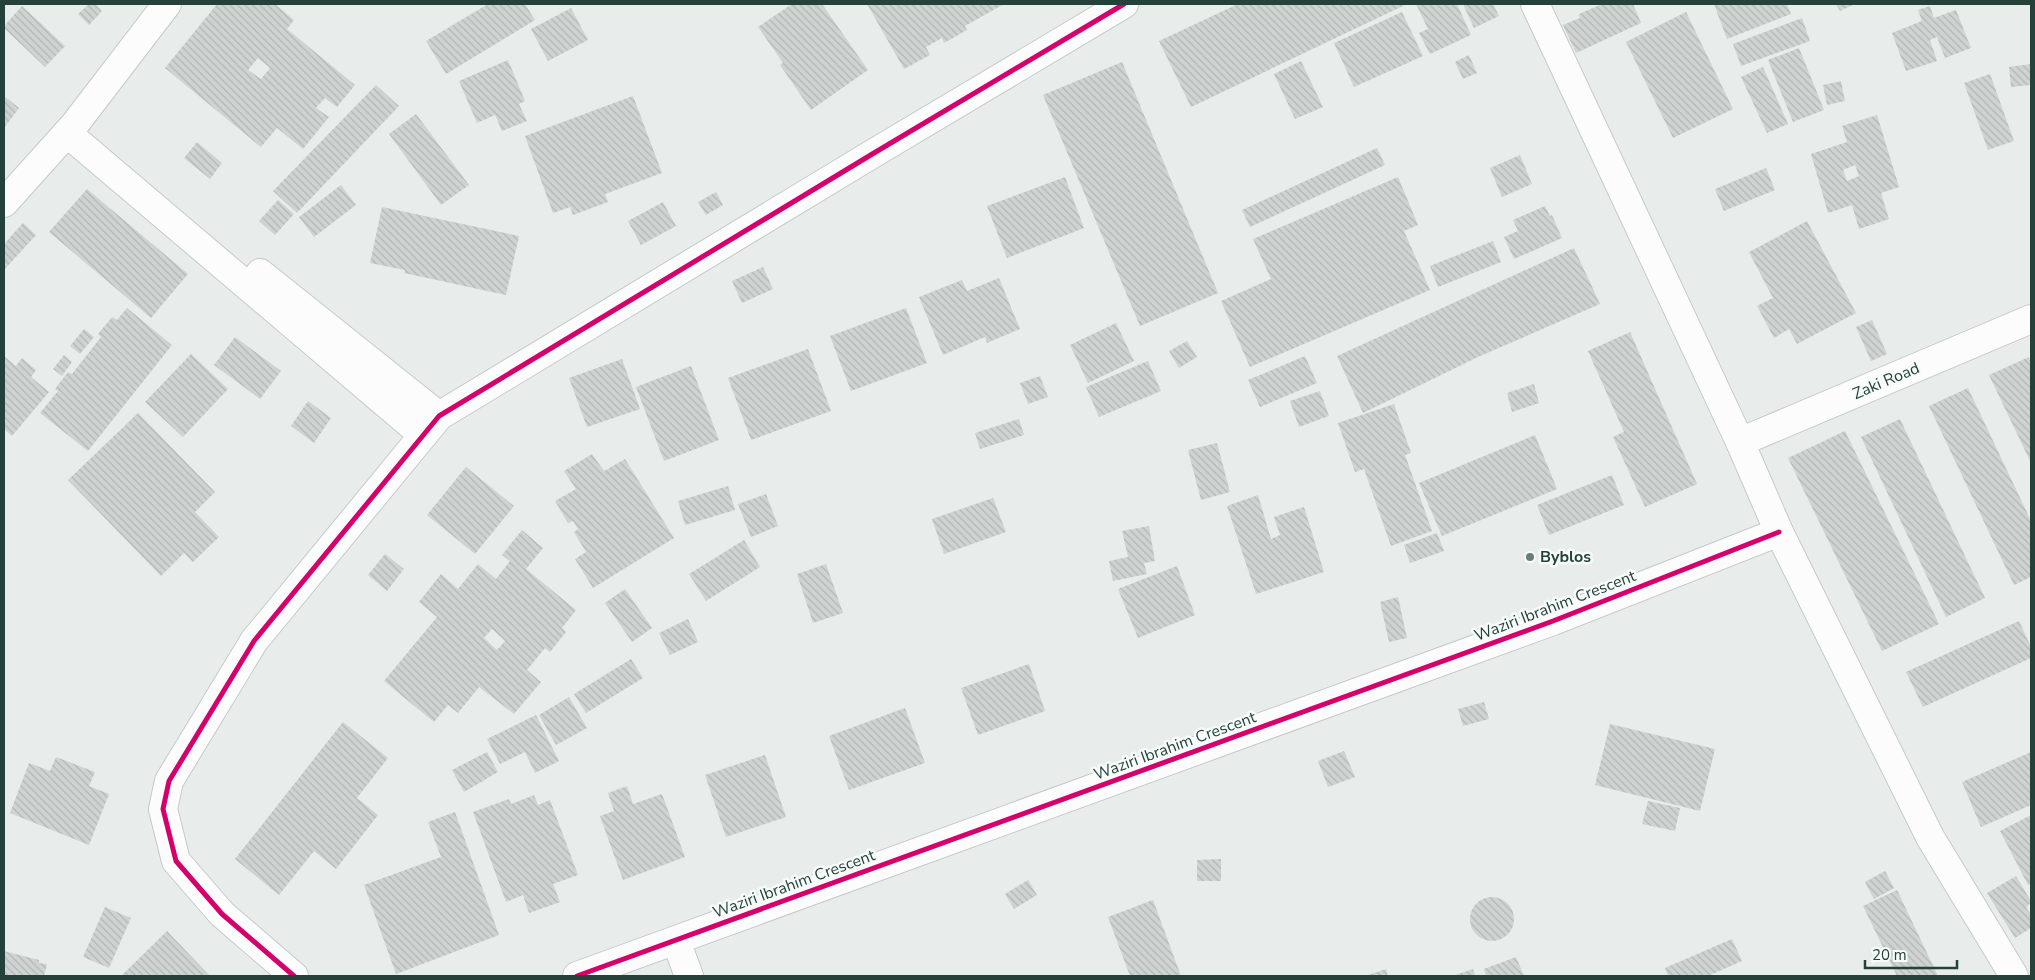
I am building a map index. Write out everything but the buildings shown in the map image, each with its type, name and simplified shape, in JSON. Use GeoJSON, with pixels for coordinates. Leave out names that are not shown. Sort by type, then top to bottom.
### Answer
{"type":"FeatureCollection","features":[{"type":"Feature","properties":{"kind":"street"},"geometry":{"type":"LineString","coordinates":[[4,203],[71,129],[167,4]]}},
{"type":"Feature","properties":{"kind":"street"},"geometry":{"type":"LineString","coordinates":[[294,976],[222,914],[176,861],[163,809],[169,781],[254,641],[431,426],[874,152],[1124,4]]}},
{"type":"Feature","properties":{"kind":"street"},"geometry":{"type":"LineString","coordinates":[[1537,4],[1780,532],[1930,837],[2014,976]]}},
{"type":"Feature","properties":{"kind":"street"},"geometry":{"type":"LineString","coordinates":[[71,129],[431,426]]}},
{"type":"Feature","properties":{"kind":"street","name":"Zaki Road"},"geometry":{"type":"LineString","coordinates":[[1740,442],[2031,319]]}},
{"type":"Feature","properties":{"kind":"street","name":"Waziri Ibrahim Crescent"},"geometry":{"type":"LineString","coordinates":[[576,976],[1553,621],[1780,532]]}},
{"type":"Feature","properties":{"kind":"street"},"geometry":{"type":"LineString","coordinates":[[676,941],[689,976]]}},
{"type":"Feature","properties":{"kind":"cycle path"},"geometry":{"type":"LineString","coordinates":[[294,976],[222,914],[176,861],[163,809],[169,781],[254,641],[439,416],[1124,4]]}},
{"type":"Feature","properties":{"kind":"cycle path"},"geometry":{"type":"LineString","coordinates":[[577,976],[1553,621],[1779,532]]}},
{"type":"Feature","properties":{"kind":"place","name":"Byblos"},"geometry":{"type":"Point","coordinates":[1530,557]}}]}
